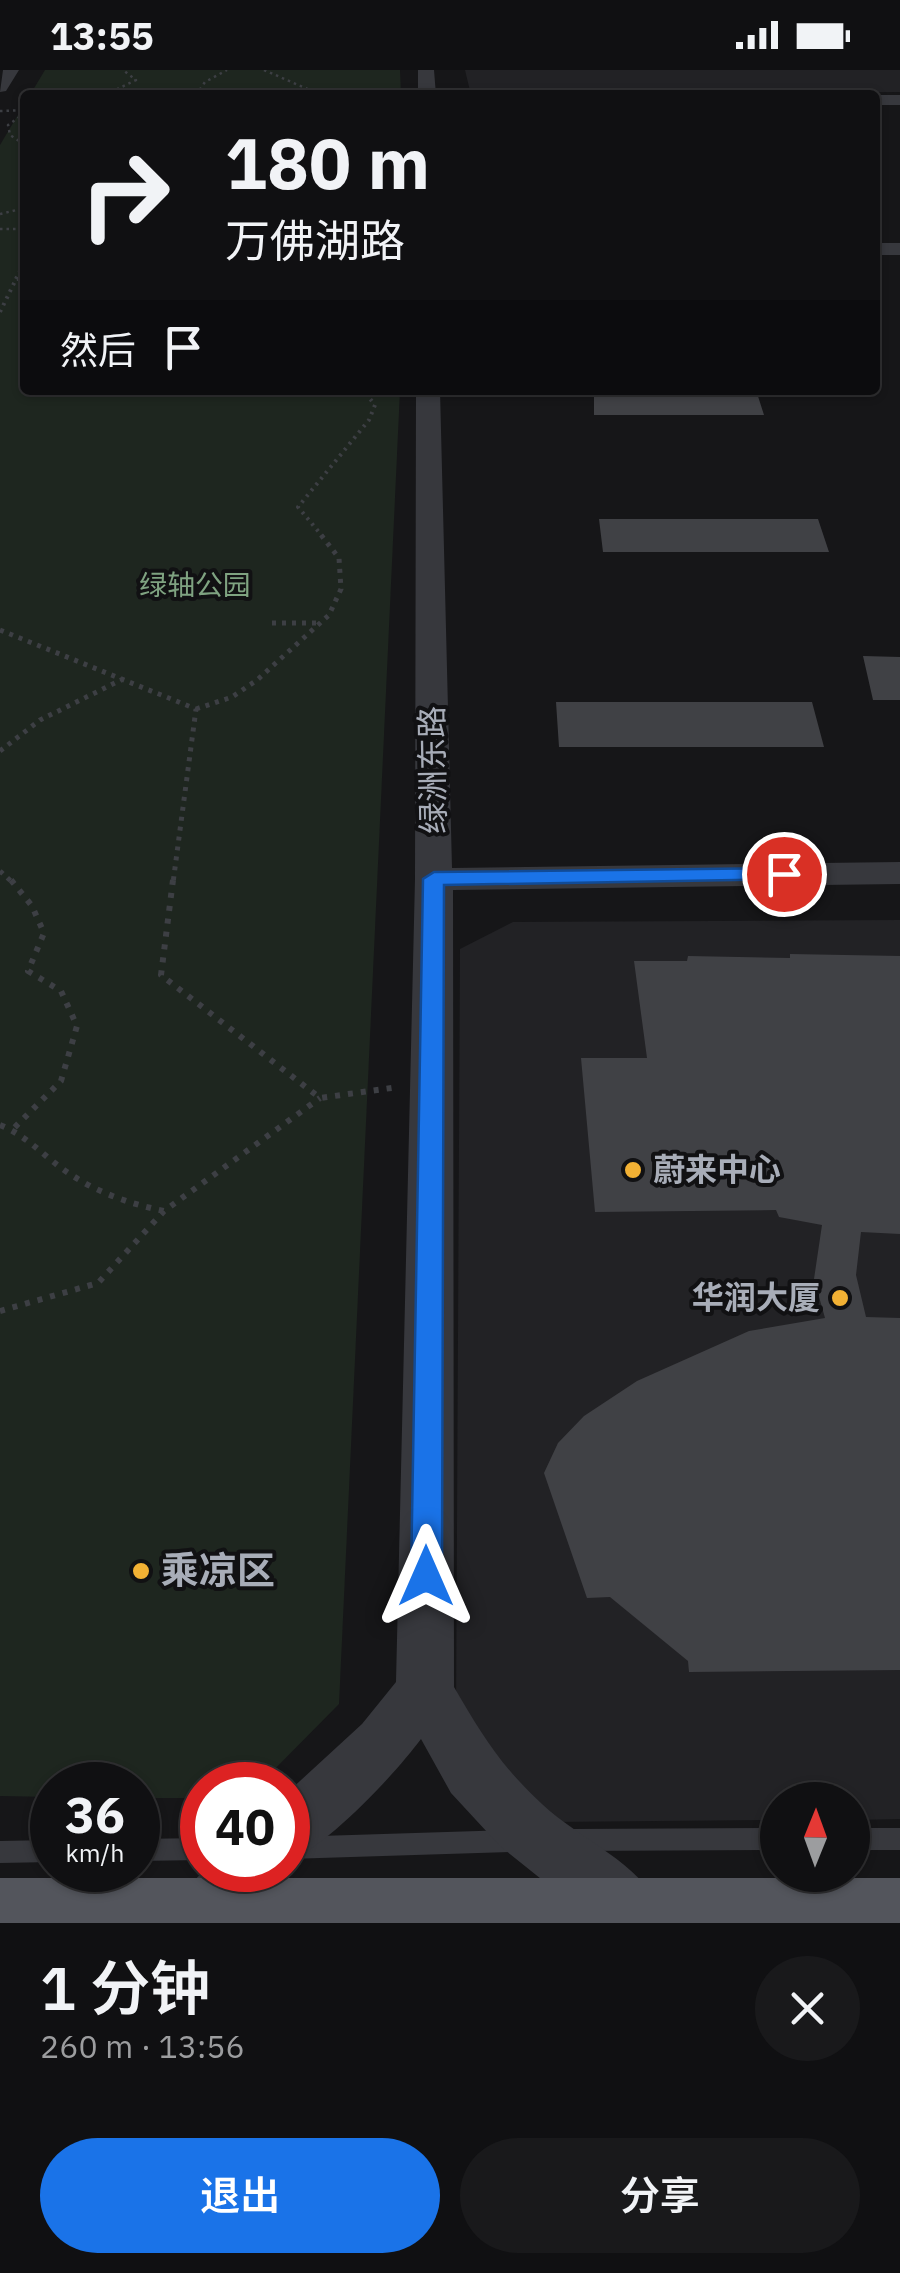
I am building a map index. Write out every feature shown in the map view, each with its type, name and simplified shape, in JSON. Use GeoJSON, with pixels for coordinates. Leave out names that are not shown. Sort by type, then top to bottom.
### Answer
{"type":"FeatureCollection","features":[{"type":"Feature","properties":{"kind":"main road"},"geometry":{"type":"LineString","coordinates":[[0,1916],[180,1885]]}},
{"type":"Feature","properties":{"kind":"main road"},"geometry":{"type":"LineString","coordinates":[[310,1887],[637,1917],[900,1916]]}},
{"type":"Feature","properties":{"kind":"street"},"geometry":{"type":"LineString","coordinates":[[0,87],[11,70]]}},
{"type":"Feature","properties":{"kind":"street","name":"绿洲东路"},"geometry":{"type":"LineString","coordinates":[[425,1690],[434,879],[428,395]]}},
{"type":"Feature","properties":{"kind":"street"},"geometry":{"type":"LineString","coordinates":[[434,879],[900,873]]}},
{"type":"Feature","properties":{"kind":"street"},"geometry":{"type":"LineString","coordinates":[[310,1811],[383,1743],[425,1690],[472,1774],[540,1840],[637,1917]]}},
{"type":"Feature","properties":{"kind":"lane"},"geometry":{"type":"LineString","coordinates":[[310,1847],[540,1840],[760,1839]]}},
{"type":"Feature","properties":{"kind":"lane"},"geometry":{"type":"LineString","coordinates":[[870,1839],[900,1839]]}},
{"type":"Feature","properties":{"kind":"lane"},"geometry":{"type":"LineString","coordinates":[[0,1852],[30,1851]]}},
{"type":"Feature","properties":{"kind":"path"},"geometry":{"type":"LineString","coordinates":[[116,90],[136,80],[123,70]]}},
{"type":"Feature","properties":{"kind":"path"},"geometry":{"type":"LineString","coordinates":[[200,90],[214,75],[227,70]]}},
{"type":"Feature","properties":{"kind":"path"},"geometry":{"type":"LineString","coordinates":[[264,70],[312,90]]}},
{"type":"Feature","properties":{"kind":"path"},"geometry":{"type":"LineString","coordinates":[[20,116],[8,125],[10,134],[20,141]]}},
{"type":"Feature","properties":{"kind":"path"},"geometry":{"type":"LineString","coordinates":[[0,312],[20,271]]}},
{"type":"Feature","properties":{"kind":"path"},"geometry":{"type":"LineString","coordinates":[[0,630],[196,710],[232,698],[328,615],[341,589],[339,558],[298,507],[308,489],[367,428],[375,406],[367,395]]}},
{"type":"Feature","properties":{"kind":"path"},"geometry":{"type":"LineString","coordinates":[[272,623],[319,623]]}},
{"type":"Feature","properties":{"kind":"path"},"geometry":{"type":"LineString","coordinates":[[0,751],[40,720],[122,679]]}},
{"type":"Feature","properties":{"kind":"path"},"geometry":{"type":"LineString","coordinates":[[196,710],[161,974],[320,1098]]}},
{"type":"Feature","properties":{"kind":"path"},"geometry":{"type":"LineString","coordinates":[[0,871],[20,887],[33,905],[44,933],[28,970],[61,991],[77,1026],[61,1081],[13,1129]]}},
{"type":"Feature","properties":{"kind":"path"},"geometry":{"type":"LineString","coordinates":[[0,1310],[98,1283],[164,1212],[320,1098],[432,1082]]}},
{"type":"Feature","properties":{"kind":"path"},"geometry":{"type":"LineString","coordinates":[[0,1125],[13,1129],[70,1174],[147,1209],[164,1212]]}},
{"type":"Feature","properties":{"kind":"shaded area"},"geometry":{"type":"Polygon","coordinates":[[[465,70],[900,70],[900,92],[470,90],[465,70]]]}},
{"type":"Feature","properties":{"kind":"shaded area"},"geometry":{"type":"Polygon","coordinates":[[[900,920],[900,1819],[870,1820],[870,1782],[760,1782],[760,1820],[551,1822],[456,1718],[460,949],[513,922],[900,920]]]}},
{"type":"Feature","properties":{"kind":"green space"},"geometry":{"type":"Polygon","coordinates":[[[45,70],[400,70],[401,90],[33,90],[45,70]]]}},
{"type":"Feature","properties":{"kind":"green space","name":"绿轴公园"},"geometry":{"type":"Polygon","coordinates":[[[20,111],[20,395],[400,395],[339,1704],[282,1762],[180,1762],[180,1798],[160,1798],[160,1762],[30,1762],[30,1797],[0,1796],[0,145],[20,111]]]}},
{"type":"Feature","properties":{"kind":"building"},"geometry":{"type":"Polygon","coordinates":[[[594,395],[758,395],[764,415],[594,415],[594,395]]]}},
{"type":"Feature","properties":{"kind":"building"},"geometry":{"type":"Polygon","coordinates":[[[599,519],[818,519],[829,552],[603,552],[599,519]]]}},
{"type":"Feature","properties":{"kind":"building"},"geometry":{"type":"Polygon","coordinates":[[[863,656],[900,657],[900,700],[873,700],[863,656]]]}},
{"type":"Feature","properties":{"kind":"building"},"geometry":{"type":"Polygon","coordinates":[[[556,702],[812,702],[824,747],[559,747],[556,702]]]}},
{"type":"Feature","properties":{"kind":"building","name":"华润大厦"},"geometry":{"type":"Polygon","coordinates":[[[790,954],[900,956],[900,1234],[861,1232],[856,1275],[866,1317],[900,1318],[900,1670],[689,1672],[688,1661],[610,1597],[587,1598],[544,1473],[558,1443],[584,1416],[637,1381],[749,1331],[825,1318],[814,1279],[822,1225],[779,1217],[776,1210],[595,1212],[581,1058],[647,1058],[634,961],[687,961],[688,956],[790,958],[790,954]]]}},
{"type":"Feature","properties":{"kind":"place","name":"蔚来中心"},"geometry":{"type":"Point","coordinates":[633,1170]}},
{"type":"Feature","properties":{"kind":"place","name":"华润大厦"},"geometry":{"type":"Point","coordinates":[840,1298]}},
{"type":"Feature","properties":{"kind":"place","name":"乘凉区"},"geometry":{"type":"Point","coordinates":[141,1571]}},
{"type":"Feature","properties":{"kind":"route"},"geometry":{"type":"LineString","coordinates":[[426,1576],[434,879],[784,874]]}}]}
